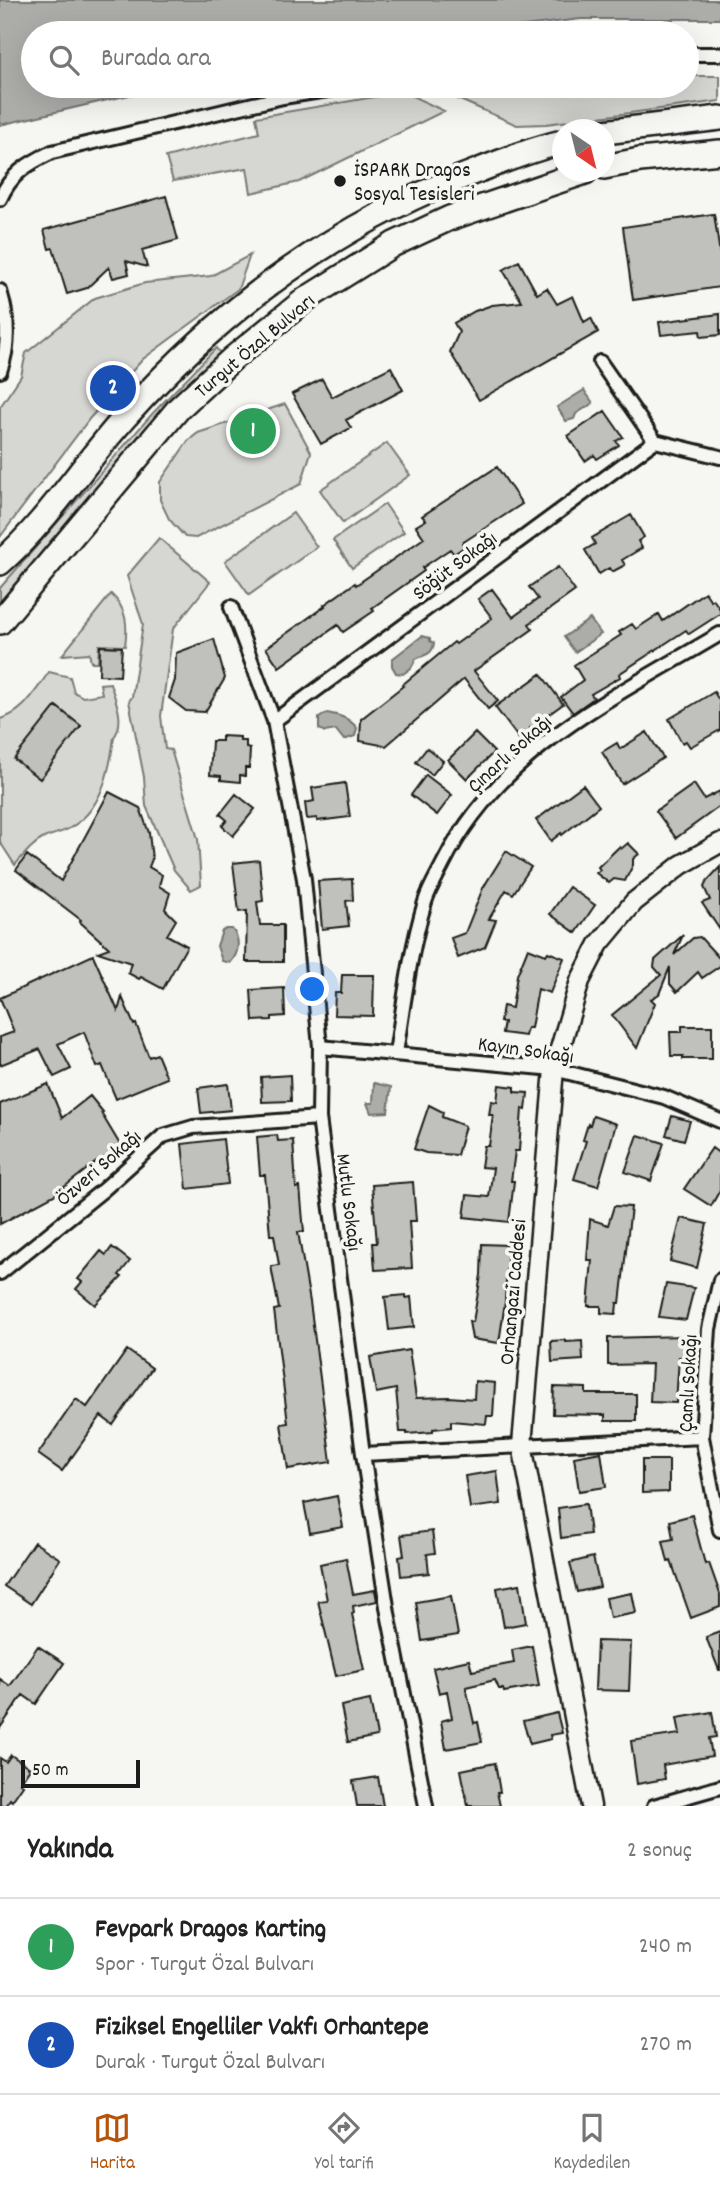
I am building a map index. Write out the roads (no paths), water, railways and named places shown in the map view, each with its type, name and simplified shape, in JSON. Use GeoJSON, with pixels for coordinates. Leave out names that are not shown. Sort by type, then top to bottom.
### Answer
{"type":"FeatureCollection","features":[{"type":"Feature","properties":{"kind":"highway"},"geometry":{"type":"LineString","coordinates":[[615,131],[720,118]]}},
{"type":"Feature","properties":{"kind":"highway","name":"Turgut Özal Bulvarı"},"geometry":{"type":"LineString","coordinates":[[0,563],[49,510],[164,374],[231,312],[302,260],[376,215],[434,187],[552,145]]}},
{"type":"Feature","properties":{"kind":"highway"},"geometry":{"type":"LineString","coordinates":[[615,165],[720,152]]}},
{"type":"Feature","properties":{"kind":"highway","name":"Turgut Özal Bulvarı"},"geometry":{"type":"LineString","coordinates":[[0,622],[179,408],[232,359],[306,299],[394,244],[450,218],[552,182]]}},
{"type":"Feature","properties":{"kind":"street"},"geometry":{"type":"LineString","coordinates":[[699,54],[720,54]]}},
{"type":"Feature","properties":{"kind":"street"},"geometry":{"type":"LineString","coordinates":[[0,200],[7,183],[30,162],[52,152],[279,98]]}},
{"type":"Feature","properties":{"kind":"street"},"geometry":{"type":"LineString","coordinates":[[0,290],[7,340],[0,371]]}},
{"type":"Feature","properties":{"kind":"street"},"geometry":{"type":"LineString","coordinates":[[600,362],[655,440],[720,457]]}},
{"type":"Feature","properties":{"kind":"street","name":"Söğüt Sokağı"},"geometry":{"type":"LineString","coordinates":[[274,721],[655,440]]}},
{"type":"Feature","properties":{"kind":"street","name":"Mutlu Sokağı"},"geometry":{"type":"LineString","coordinates":[[231,607],[274,721],[304,879],[320,1047],[319,1118],[363,1454],[388,1613],[426,1806]]}},
{"type":"Feature","properties":{"kind":"street","name":"Çınarlı Sokağı"},"geometry":{"type":"LineString","coordinates":[[396,1053],[413,950],[426,900],[452,846],[474,811],[503,779],[556,733],[720,634]]}},
{"type":"Feature","properties":{"kind":"street","name":"Orhangazi Caddesi"},"geometry":{"type":"LineString","coordinates":[[591,1806],[522,1446],[554,1069],[580,981],[599,944],[634,902],[681,865],[720,843]]}},
{"type":"Feature","properties":{"kind":"street","name":"Kayın Sokağı"},"geometry":{"type":"LineString","coordinates":[[320,1047],[554,1069],[664,1097],[720,1121]]}},
{"type":"Feature","properties":{"kind":"street","name":"Özveri Sokağı"},"geometry":{"type":"LineString","coordinates":[[0,1273],[103,1190],[163,1136],[193,1127],[319,1118]]}},
{"type":"Feature","properties":{"kind":"street","name":"Çamlı Sokağı"},"geometry":{"type":"LineString","coordinates":[[720,1280],[709,1329],[702,1437],[720,1530]]}},
{"type":"Feature","properties":{"kind":"street"},"geometry":{"type":"LineString","coordinates":[[363,1454],[702,1437]]}},
{"type":"Feature","properties":{"kind":"street"},"geometry":{"type":"LineString","coordinates":[[654,1806],[720,1787]]}},
{"type":"Feature","properties":{"kind":"place","name":"İSPARK Dragos Sosyal Tesisleri"},"geometry":{"type":"Point","coordinates":[340,181]}},
{"type":"Feature","properties":{"kind":"place","name":"Fiziksel Engelliler Vakfı Orhantepe"},"geometry":{"type":"Point","coordinates":[113,388]}},
{"type":"Feature","properties":{"kind":"place","name":"Fevpark Dragos Karting"},"geometry":{"type":"Point","coordinates":[253,431]}}]}
